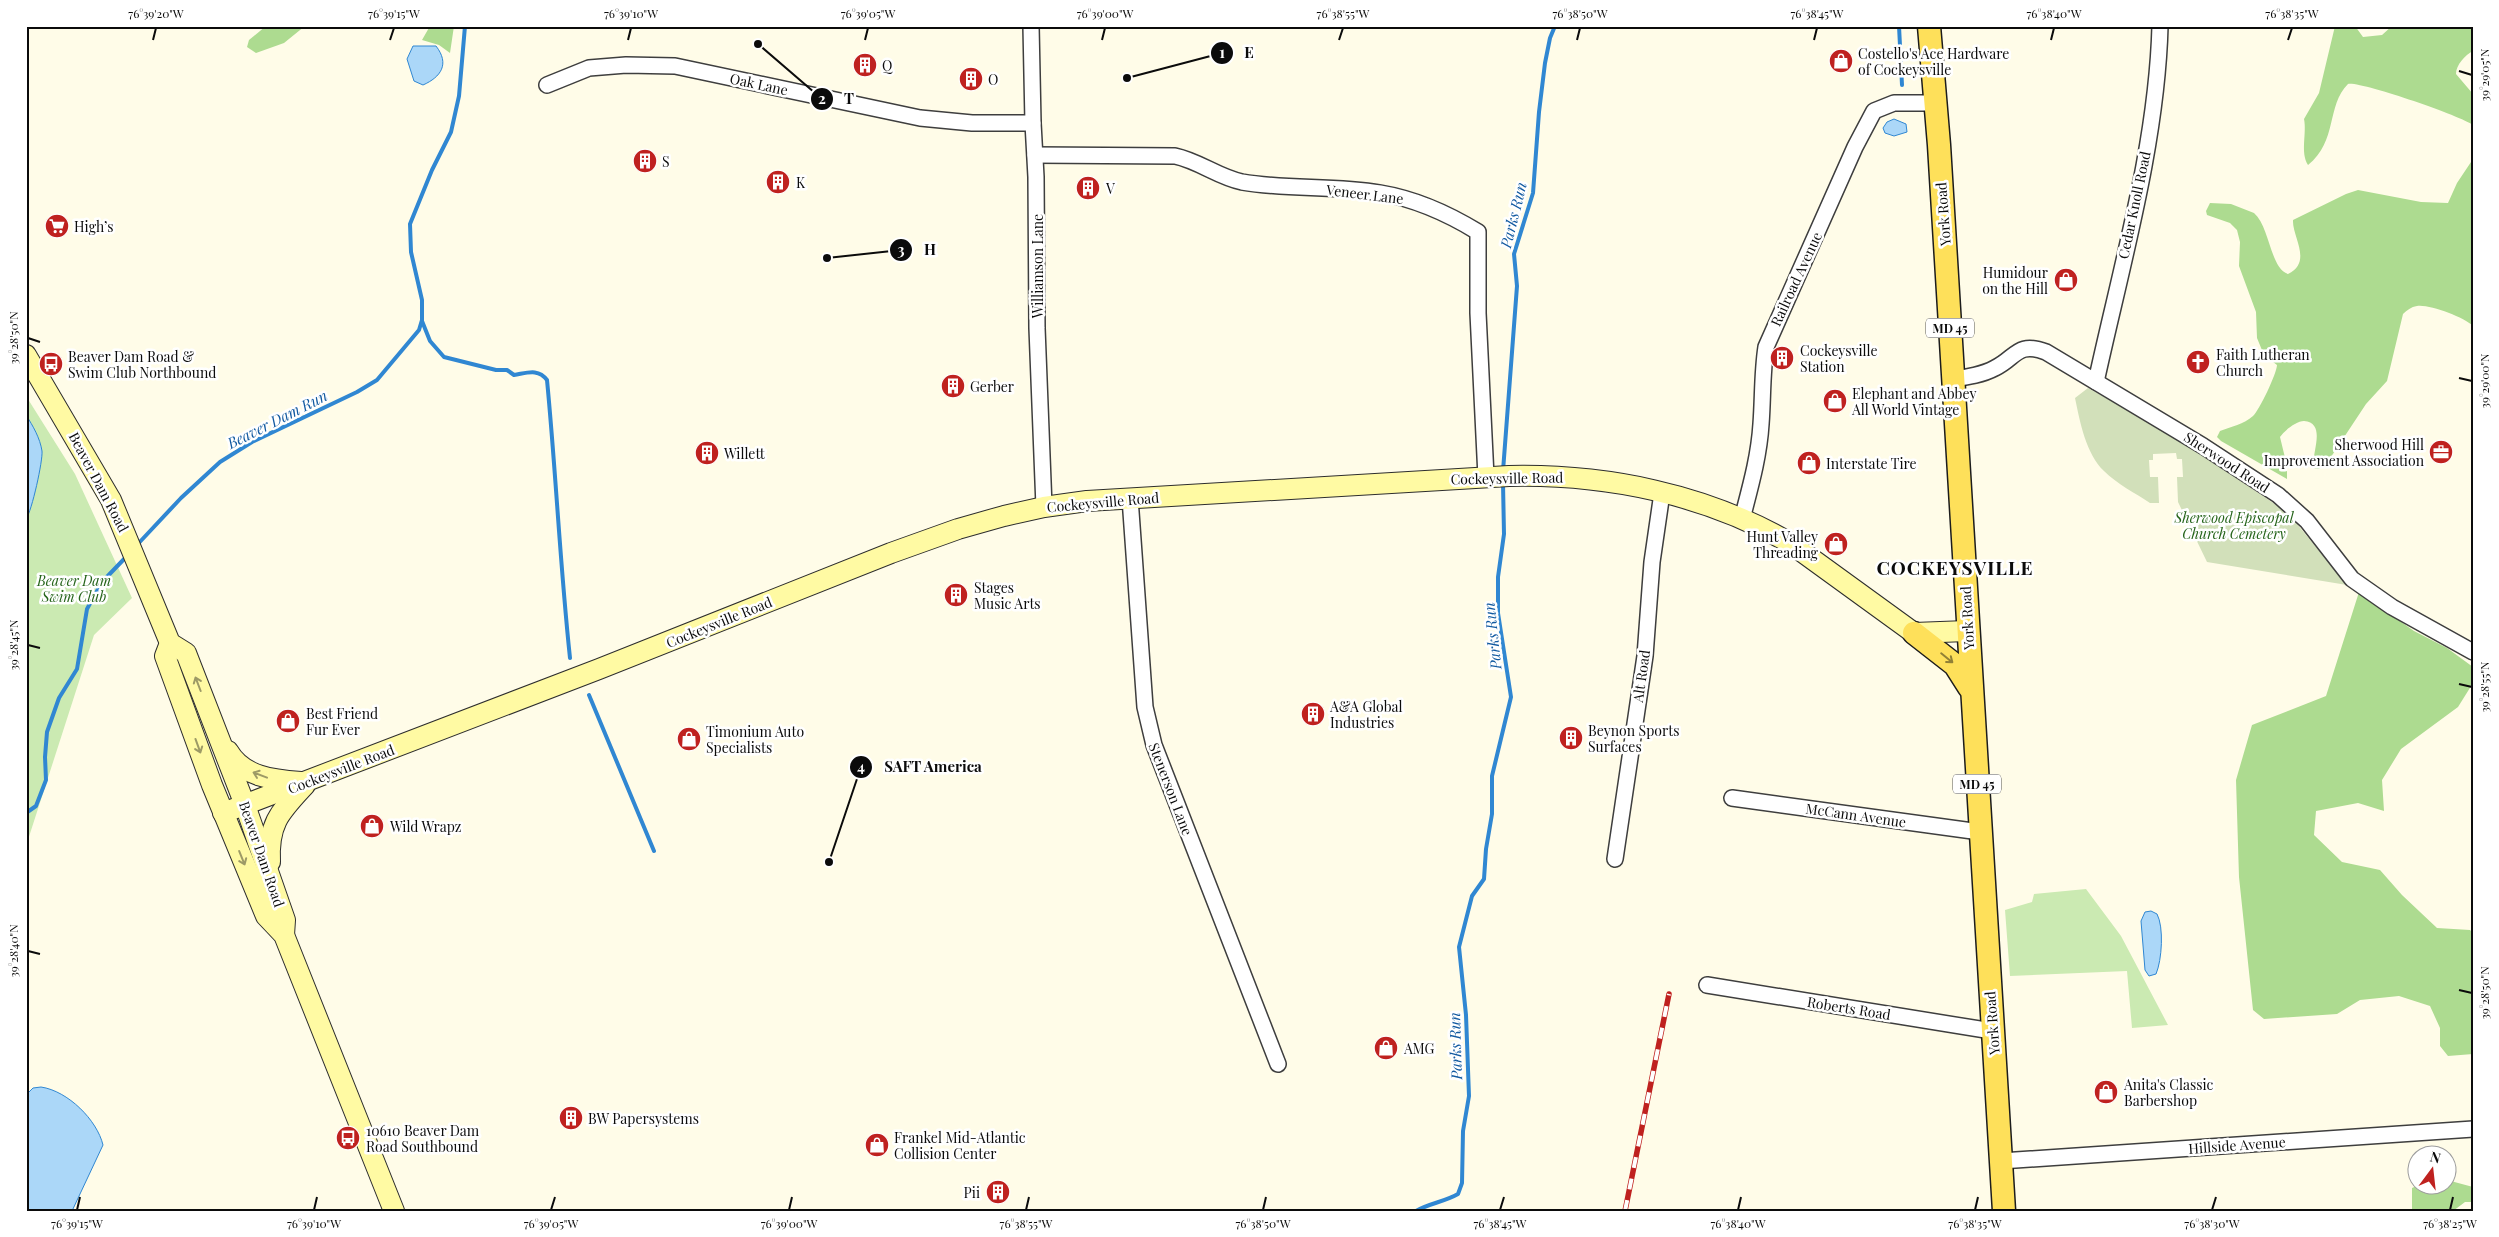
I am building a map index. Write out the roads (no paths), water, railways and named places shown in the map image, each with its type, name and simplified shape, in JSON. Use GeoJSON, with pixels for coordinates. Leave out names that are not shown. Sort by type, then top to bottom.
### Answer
{"type":"FeatureCollection","features":[{"type":"Feature","properties":{"kind":"main road","name":"York Road"},"geometry":{"type":"LineString","coordinates":[[1929,26],[1953,379],[2004,1211]]}},
{"type":"Feature","properties":{"kind":"main road"},"geometry":{"type":"LineString","coordinates":[[1914,633],[1955,665],[1962,673],[1971,691]]}},
{"type":"Feature","properties":{"kind":"street","name":"Williamson Lane"},"geometry":{"type":"LineString","coordinates":[[1031,26],[1035,155],[1036,328],[1044,507]]}},
{"type":"Feature","properties":{"kind":"street","name":"Cedar Knoll Road"},"geometry":{"type":"LineString","coordinates":[[2096,382],[2147,143],[2157,76],[2160,26]]}},
{"type":"Feature","properties":{"kind":"street","name":"Oak Lane"},"geometry":{"type":"LineString","coordinates":[[547,85],[589,68],[626,65],[676,66],[920,118],[972,123],[1033,123]]}},
{"type":"Feature","properties":{"kind":"street","name":"Railroad Avenue"},"geometry":{"type":"LineString","coordinates":[[1742,519],[1756,464],[1761,424],[1762,381],[1766,347],[1855,147],[1874,111],[1882,106],[1894,103],[1935,103]]}},
{"type":"Feature","properties":{"kind":"street","name":"Veneer Lane"},"geometry":{"type":"LineString","coordinates":[[1035,155],[1175,156],[1190,159],[1215,172],[1242,182],[1378,193],[1411,200],[1448,214],[1478,232],[1478,313],[1498,477]]}},
{"type":"Feature","properties":{"kind":"street","name":"Sherwood Road"},"geometry":{"type":"LineString","coordinates":[[1953,379],[1993,369],[2014,353],[2028,347],[2046,352],[2202,446],[2278,495],[2306,521],[2352,579],[2392,607],[2473,652]]}},
{"type":"Feature","properties":{"kind":"street","name":"Beaver Dam Road"},"geometry":{"type":"LineString","coordinates":[[26,355],[90,462],[122,525],[170,643],[186,653],[245,805],[285,920],[284,935]]}},
{"type":"Feature","properties":{"kind":"street","name":"Cockeysville Road"},"geometry":{"type":"LineString","coordinates":[[224,813],[308,782],[891,553],[958,529],[1044,507],[1130,498],[1498,477],[1587,478],[1662,492],[1742,519],[1790,543],[1914,633]]}},
{"type":"Feature","properties":{"kind":"street","name":"Alt Road"},"geometry":{"type":"LineString","coordinates":[[1615,859],[1645,656],[1652,562],[1662,492]]}},
{"type":"Feature","properties":{"kind":"street","name":"Stenerson Lane"},"geometry":{"type":"LineString","coordinates":[[1130,498],[1145,707],[1154,745],[1278,1064]]}},
{"type":"Feature","properties":{"kind":"street"},"geometry":{"type":"LineString","coordinates":[[1914,633],[1967,630]]}},
{"type":"Feature","properties":{"kind":"street","name":"Beaver Dam Road"},"geometry":{"type":"LineString","coordinates":[[170,643],[165,656],[224,813],[266,916],[284,935],[394,1211]]}},
{"type":"Feature","properties":{"kind":"street"},"geometry":{"type":"LineString","coordinates":[[216,729],[235,762],[246,769],[267,778],[308,782]]}},
{"type":"Feature","properties":{"kind":"street"},"geometry":{"type":"LineString","coordinates":[[272,884],[269,841],[272,830],[280,814],[308,782]]}},
{"type":"Feature","properties":{"kind":"street","name":"McCann Avenue"},"geometry":{"type":"LineString","coordinates":[[1732,798],[1980,832]]}},
{"type":"Feature","properties":{"kind":"street","name":"Roberts Road"},"geometry":{"type":"LineString","coordinates":[[1707,985],[1992,1031]]}},
{"type":"Feature","properties":{"kind":"street","name":"Hillside Avenue"},"geometry":{"type":"LineString","coordinates":[[2001,1161],[2473,1129]]}},
{"type":"Feature","properties":{"kind":"water"},"geometry":{"type":"Polygon","coordinates":[[[413,46],[436,46],[442,59],[442,69],[439,74],[423,85],[414,81],[407,59],[413,46]]]}},
{"type":"Feature","properties":{"kind":"water"},"geometry":{"type":"Polygon","coordinates":[[[1894,119],[1906,124],[1907,132],[1894,136],[1885,133],[1883,128],[1887,122],[1894,119]]]}},
{"type":"Feature","properties":{"kind":"water"},"geometry":{"type":"Polygon","coordinates":[[[26,415],[38,437],[42,451],[37,485],[26,519],[26,415]]]}},
{"type":"Feature","properties":{"kind":"water"},"geometry":{"type":"Polygon","coordinates":[[[2151,911],[2157,914],[2159,920],[2161,944],[2160,961],[2156,974],[2149,976],[2145,970],[2141,921],[2145,912],[2151,911]]]}},
{"type":"Feature","properties":{"kind":"water"},"geometry":{"type":"Polygon","coordinates":[[[41,1087],[61,1094],[80,1108],[95,1126],[103,1145],[72,1211],[26,1211],[26,1095],[33,1088],[41,1087]]]}},
{"type":"Feature","properties":{"kind":"waterway","name":"Beaver Dam Run"},"geometry":{"type":"LineString","coordinates":[[136,546],[181,498],[220,462],[252,442],[357,392],[377,380],[419,330],[422,320],[422,300],[411,252],[410,224],[432,170],[451,132],[459,96],[465,26]]}},
{"type":"Feature","properties":{"kind":"waterway","name":"Parks Run"},"geometry":{"type":"LineString","coordinates":[[1503,471],[1517,286],[1514,254],[1533,193],[1545,63],[1550,38],[1555,26]]}},
{"type":"Feature","properties":{"kind":"waterway"},"geometry":{"type":"LineString","coordinates":[[1899,26],[1902,85]]}},
{"type":"Feature","properties":{"kind":"waterway"},"geometry":{"type":"LineString","coordinates":[[422,321],[430,341],[444,357],[496,370],[507,370],[514,375],[536,373],[544,376],[547,380],[570,658]]}},
{"type":"Feature","properties":{"kind":"waterway","name":"Parks Run"},"geometry":{"type":"LineString","coordinates":[[1416,1211],[1458,1194],[1462,1183],[1463,1131],[1469,1096],[1466,1015],[1459,947],[1472,896],[1484,879],[1486,849],[1492,814],[1492,776],[1511,697],[1498,613],[1498,577],[1504,534],[1503,483]]}},
{"type":"Feature","properties":{"kind":"waterway","name":"Beaver Dam Run"},"geometry":{"type":"LineString","coordinates":[[26,813],[36,806],[46,780],[47,732],[59,698],[77,669],[87,609],[102,582],[126,557]]}},
{"type":"Feature","properties":{"kind":"waterway"},"geometry":{"type":"LineString","coordinates":[[589,695],[654,851]]}},
{"type":"Feature","properties":{"kind":"railway"},"geometry":{"type":"LineString","coordinates":[[1625,1211],[1669,994]]}},
{"type":"Feature","properties":{"kind":"place","name":"T"},"geometry":{"type":"Point","coordinates":[758,44]}},
{"type":"Feature","properties":{"kind":"place","name":"Costello's Ace Hardware of Cockeysville"},"geometry":{"type":"Point","coordinates":[1841,61]}},
{"type":"Feature","properties":{"kind":"place","name":"Q"},"geometry":{"type":"Point","coordinates":[865,65]}},
{"type":"Feature","properties":{"kind":"place","name":"E"},"geometry":{"type":"Point","coordinates":[1127,78]}},
{"type":"Feature","properties":{"kind":"place","name":"O"},"geometry":{"type":"Point","coordinates":[971,79]}},
{"type":"Feature","properties":{"kind":"place","name":"S"},"geometry":{"type":"Point","coordinates":[645,161]}},
{"type":"Feature","properties":{"kind":"place","name":"K"},"geometry":{"type":"Point","coordinates":[778,182]}},
{"type":"Feature","properties":{"kind":"place","name":"V"},"geometry":{"type":"Point","coordinates":[1088,188]}},
{"type":"Feature","properties":{"kind":"place","name":"High’s"},"geometry":{"type":"Point","coordinates":[57,226]}},
{"type":"Feature","properties":{"kind":"place","name":"H"},"geometry":{"type":"Point","coordinates":[827,258]}},
{"type":"Feature","properties":{"kind":"place","name":"Humidour on the Hill"},"geometry":{"type":"Point","coordinates":[2066,280]}},
{"type":"Feature","properties":{"kind":"place","name":"Cockeysville Station"},"geometry":{"type":"Point","coordinates":[1782,358]}},
{"type":"Feature","properties":{"kind":"place","name":"Faith Lutheran Church"},"geometry":{"type":"Point","coordinates":[2198,362]}},
{"type":"Feature","properties":{"kind":"place","name":"Beaver Dam Road & Swim Club Northbound"},"geometry":{"type":"Point","coordinates":[51,364]}},
{"type":"Feature","properties":{"kind":"place","name":"Gerber"},"geometry":{"type":"Point","coordinates":[953,386]}},
{"type":"Feature","properties":{"kind":"place","name":"Elephant and Abbey All World Vintage"},"geometry":{"type":"Point","coordinates":[1835,401]}},
{"type":"Feature","properties":{"kind":"place","name":"Sherwood Hill Improvement Association"},"geometry":{"type":"Point","coordinates":[2441,452]}},
{"type":"Feature","properties":{"kind":"place","name":"Willett"},"geometry":{"type":"Point","coordinates":[707,453]}},
{"type":"Feature","properties":{"kind":"place","name":"Interstate Tire"},"geometry":{"type":"Point","coordinates":[1809,463]}},
{"type":"Feature","properties":{"kind":"place","name":"Hunt Valley Threading"},"geometry":{"type":"Point","coordinates":[1836,544]}},
{"type":"Feature","properties":{"kind":"place","name":"Stages Music Arts"},"geometry":{"type":"Point","coordinates":[956,595]}},
{"type":"Feature","properties":{"kind":"place","name":"A&A Global Industries"},"geometry":{"type":"Point","coordinates":[1313,714]}},
{"type":"Feature","properties":{"kind":"place","name":"Best Friend Fur Ever"},"geometry":{"type":"Point","coordinates":[288,721]}},
{"type":"Feature","properties":{"kind":"place","name":"Beynon Sports Surfaces"},"geometry":{"type":"Point","coordinates":[1571,738]}},
{"type":"Feature","properties":{"kind":"place","name":"Timonium Auto Specialists"},"geometry":{"type":"Point","coordinates":[689,739]}},
{"type":"Feature","properties":{"kind":"place","name":"Wild Wrapz"},"geometry":{"type":"Point","coordinates":[372,826]}},
{"type":"Feature","properties":{"kind":"place","name":"SAFT America"},"geometry":{"type":"Point","coordinates":[829,862]}},
{"type":"Feature","properties":{"kind":"place","name":"AMG"},"geometry":{"type":"Point","coordinates":[1386,1048]}},
{"type":"Feature","properties":{"kind":"place","name":"Anita's Classic Barbershop"},"geometry":{"type":"Point","coordinates":[2106,1092]}},
{"type":"Feature","properties":{"kind":"place","name":"BW Papersystems"},"geometry":{"type":"Point","coordinates":[571,1118]}},
{"type":"Feature","properties":{"kind":"place","name":"10610 Beaver Dam Road Southbound"},"geometry":{"type":"Point","coordinates":[348,1138]}},
{"type":"Feature","properties":{"kind":"place","name":"Frankel Mid-Atlantic Collision Center"},"geometry":{"type":"Point","coordinates":[877,1145]}},
{"type":"Feature","properties":{"kind":"place","name":"Pii"},"geometry":{"type":"Point","coordinates":[998,1192]}},
{"type":"Feature","properties":{"kind":"district","name":"COCKEYSVILLE"},"geometry":{"type":"Point","coordinates":[1955,567]}},
{"type":"Feature","properties":{"kind":"park label","name":"Sherwood Episcopal Church Cemetery"},"geometry":{"type":"Point","coordinates":[2234,526]}},
{"type":"Feature","properties":{"kind":"park label","name":"Beaver Dam Swim Club"},"geometry":{"type":"Point","coordinates":[74,588]}}]}
